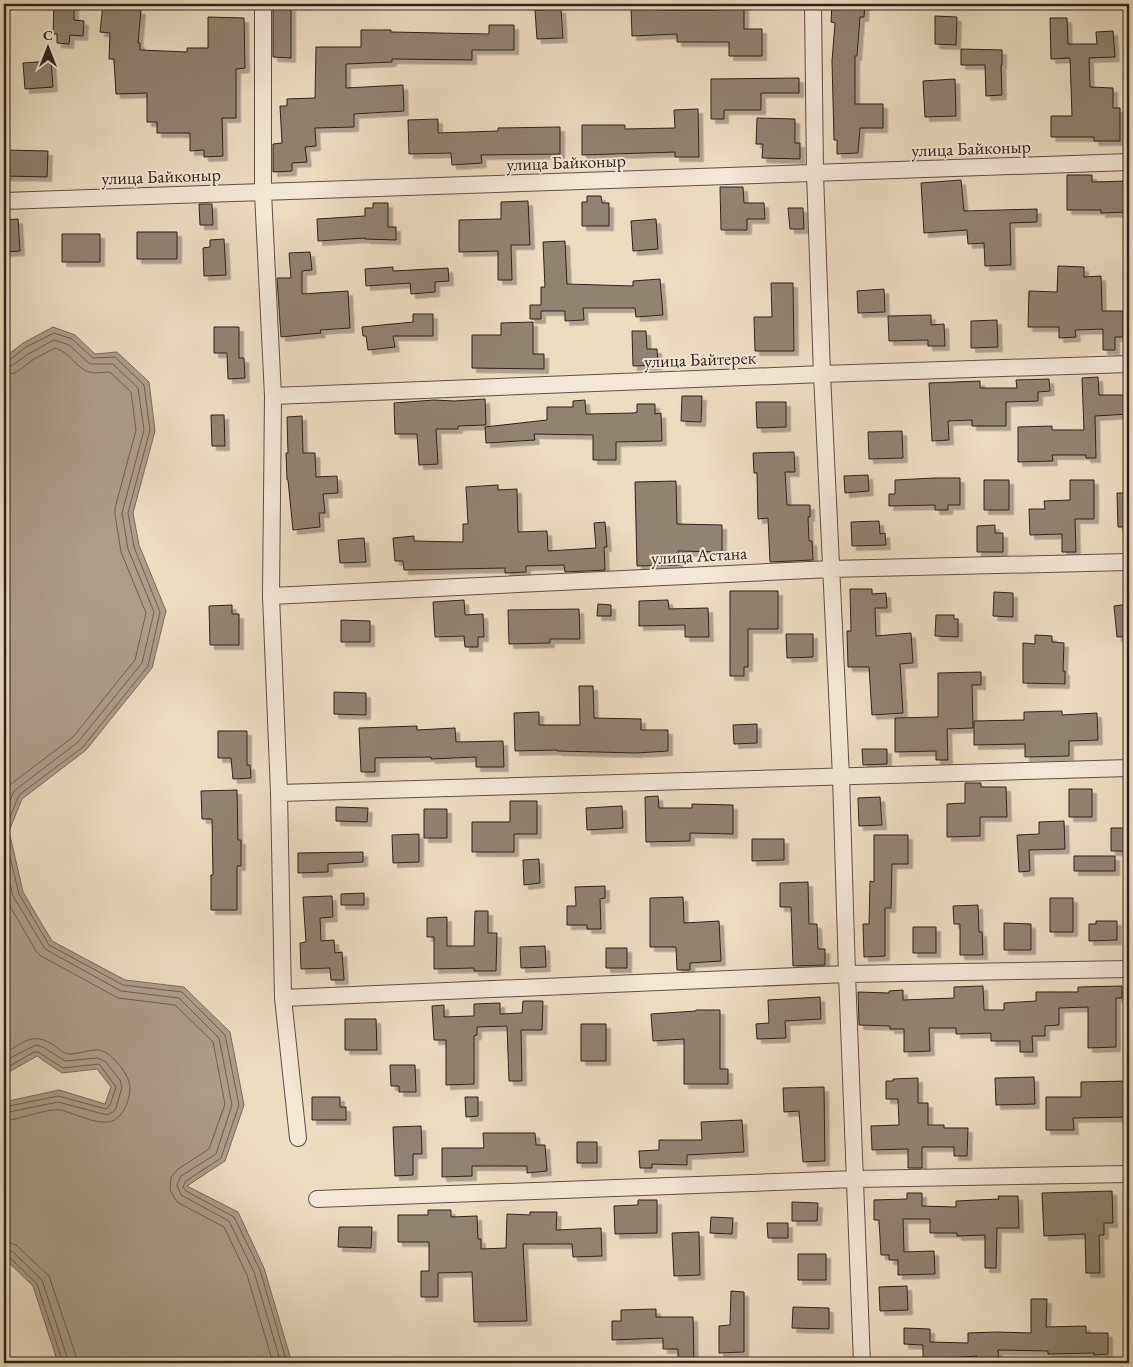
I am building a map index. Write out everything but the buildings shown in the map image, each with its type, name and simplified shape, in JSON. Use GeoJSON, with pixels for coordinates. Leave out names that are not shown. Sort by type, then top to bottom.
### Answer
{"type":"FeatureCollection","features":[{"type":"Feature","properties":{"kind":"street"},"geometry":{"type":"LineString","coordinates":[[263,4],[263,192],[273,396],[271,596],[279,793],[283,998],[298,1138]]}},
{"type":"Feature","properties":{"kind":"street"},"geometry":{"type":"LineString","coordinates":[[814,4],[815,173],[822,374],[841,777],[862,1363]]}},
{"type":"Feature","properties":{"kind":"street","name":"улица Байконыр"},"geometry":{"type":"LineString","coordinates":[[4,201],[1129,162]]}},
{"type":"Feature","properties":{"kind":"street","name":"улица Байтерек"},"geometry":{"type":"LineString","coordinates":[[273,396],[1129,364]]}},
{"type":"Feature","properties":{"kind":"street","name":"улица Астана"},"geometry":{"type":"LineString","coordinates":[[271,596],[831,569],[1129,562]]}},
{"type":"Feature","properties":{"kind":"street"},"geometry":{"type":"LineString","coordinates":[[279,793],[1129,768]]}},
{"type":"Feature","properties":{"kind":"street"},"geometry":{"type":"LineString","coordinates":[[283,998],[847,974],[1129,969]]}},
{"type":"Feature","properties":{"kind":"street"},"geometry":{"type":"LineString","coordinates":[[317,1199],[855,1179],[1129,1174]]}},
{"type":"Feature","properties":{"kind":"water"},"geometry":{"type":"Polygon","coordinates":[[[53,327],[75,335],[95,354],[117,352],[149,382],[155,431],[133,513],[139,545],[166,611],[152,668],[86,750],[22,799],[9,831],[23,892],[52,941],[125,980],[184,987],[230,1032],[244,1105],[225,1161],[187,1186],[238,1212],[264,1268],[292,1363],[58,1363],[33,1286],[4,1258],[4,1102],[59,1090],[105,1104],[111,1087],[97,1069],[62,1073],[37,1056],[4,1073],[4,358],[23,343],[53,327]]]}}]}
